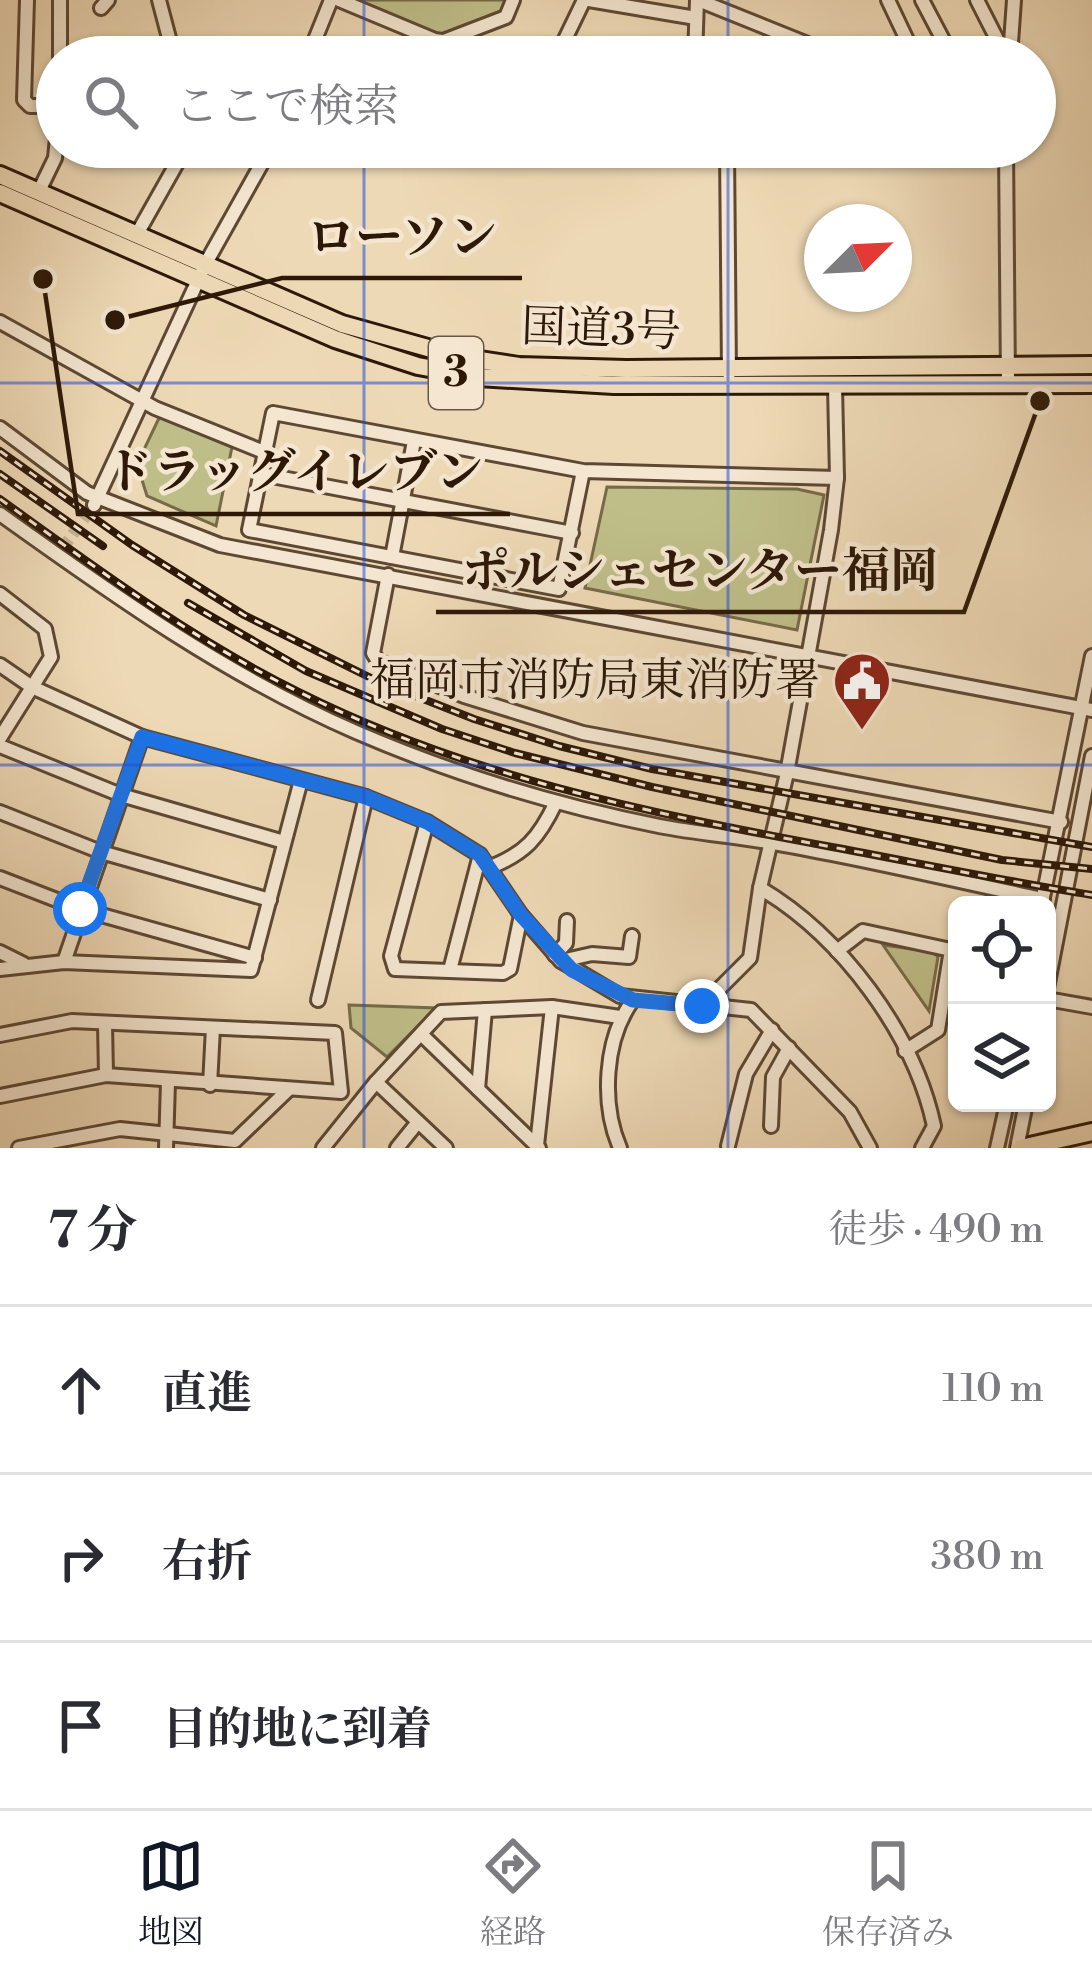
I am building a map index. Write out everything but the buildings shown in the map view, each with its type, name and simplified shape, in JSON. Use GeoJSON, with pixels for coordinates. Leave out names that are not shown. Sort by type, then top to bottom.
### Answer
{"type":"FeatureCollection","features":[{"type":"Feature","properties":{"kind":"highway","name":"国道3号"},"geometry":{"type":"LineString","coordinates":[[0,175],[137,235],[202,272]]}},
{"type":"Feature","properties":{"kind":"highway","name":"国道3号"},"geometry":{"type":"LineString","coordinates":[[0,193],[342,324],[460,357],[519,366],[836,386],[1092,365]]}},
{"type":"Feature","properties":{"kind":"highway","name":"国道3号"},"geometry":{"type":"LineString","coordinates":[[729,376],[1008,375],[1092,384]]}},
{"type":"Feature","properties":{"kind":"highway"},"geometry":{"type":"LineString","coordinates":[[1019,1148],[1092,1132]]}},
{"type":"Feature","properties":{"kind":"street"},"geometry":{"type":"LineString","coordinates":[[27,0],[24,100],[36,106]]}},
{"type":"Feature","properties":{"kind":"street"},"geometry":{"type":"LineString","coordinates":[[60,0],[60,36]]}},
{"type":"Feature","properties":{"kind":"street"},"geometry":{"type":"LineString","coordinates":[[159,0],[168,36]]}},
{"type":"Feature","properties":{"kind":"street"},"geometry":{"type":"LineString","coordinates":[[318,36],[335,0],[430,36]]}},
{"type":"Feature","properties":{"kind":"street"},"geometry":{"type":"LineString","coordinates":[[456,36],[506,17],[513,0]]}},
{"type":"Feature","properties":{"kind":"street"},"geometry":{"type":"LineString","coordinates":[[570,36],[587,0],[697,18]]}},
{"type":"Feature","properties":{"kind":"street"},"geometry":{"type":"LineString","coordinates":[[696,36],[698,0],[788,36]]}},
{"type":"Feature","properties":{"kind":"street"},"geometry":{"type":"LineString","coordinates":[[888,0],[905,36]]}},
{"type":"Feature","properties":{"kind":"street"},"geometry":{"type":"LineString","coordinates":[[922,0],[941,36]]}},
{"type":"Feature","properties":{"kind":"street"},"geometry":{"type":"LineString","coordinates":[[977,0],[997,36]]}},
{"type":"Feature","properties":{"kind":"street"},"geometry":{"type":"LineString","coordinates":[[1010,36],[1014,0]]}},
{"type":"Feature","properties":{"kind":"street"},"geometry":{"type":"LineString","coordinates":[[39,191],[50,168]]}},
{"type":"Feature","properties":{"kind":"street"},"geometry":{"type":"LineString","coordinates":[[137,235],[174,168]]}},
{"type":"Feature","properties":{"kind":"street"},"geometry":{"type":"LineString","coordinates":[[96,502],[202,272],[257,168]]}},
{"type":"Feature","properties":{"kind":"street"},"geometry":{"type":"LineString","coordinates":[[727,168],[729,376]]}},
{"type":"Feature","properties":{"kind":"street"},"geometry":{"type":"LineString","coordinates":[[1006,168],[1008,375]]}},
{"type":"Feature","properties":{"kind":"street"},"geometry":{"type":"LineString","coordinates":[[0,322],[155,408],[264,452]]}},
{"type":"Feature","properties":{"kind":"street"},"geometry":{"type":"LineString","coordinates":[[702,1006],[749,958],[769,842],[788,773],[837,478],[836,386]]}},
{"type":"Feature","properties":{"kind":"street"},"geometry":{"type":"LineString","coordinates":[[583,471],[559,589],[249,530],[273,413],[583,471],[837,478]]}},
{"type":"Feature","properties":{"kind":"street"},"geometry":{"type":"LineString","coordinates":[[0,428],[96,502],[220,545],[1087,709]]}},
{"type":"Feature","properties":{"kind":"street"},"geometry":{"type":"LineString","coordinates":[[392,557],[414,441]]}},
{"type":"Feature","properties":{"kind":"street"},"geometry":{"type":"LineString","coordinates":[[261,474],[572,533]]}},
{"type":"Feature","properties":{"kind":"street"},"geometry":{"type":"LineString","coordinates":[[0,514],[172,634],[326,718],[422,758],[556,802],[1015,896]]}},
{"type":"Feature","properties":{"kind":"street"},"geometry":{"type":"LineString","coordinates":[[388,574],[373,653],[383,664],[464,696],[584,733],[1061,822]]}},
{"type":"Feature","properties":{"kind":"street"},"geometry":{"type":"LineString","coordinates":[[0,594],[36,620],[50,639],[52,657],[0,742],[121,795],[284,842]]}},
{"type":"Feature","properties":{"kind":"street"},"geometry":{"type":"LineString","coordinates":[[1043,896],[1087,709],[1092,656]]}},
{"type":"Feature","properties":{"kind":"street"},"geometry":{"type":"LineString","coordinates":[[0,665],[32,687],[142,737],[366,797],[427,822],[484,862],[558,958],[633,1000],[752,1010],[850,1112],[869,1148]]}},
{"type":"Feature","properties":{"kind":"street"},"geometry":{"type":"LineString","coordinates":[[64,962],[142,737]]}},
{"type":"Feature","properties":{"kind":"street"},"geometry":{"type":"LineString","coordinates":[[1056,942],[1092,756]]}},
{"type":"Feature","properties":{"kind":"street"},"geometry":{"type":"LineString","coordinates":[[0,969],[64,962],[251,970],[301,780]]}},
{"type":"Feature","properties":{"kind":"street"},"geometry":{"type":"LineString","coordinates":[[318,1000],[366,797]]}},
{"type":"Feature","properties":{"kind":"street"},"geometry":{"type":"LineString","coordinates":[[484,862],[529,849],[556,802]]}},
{"type":"Feature","properties":{"kind":"street"},"geometry":{"type":"LineString","coordinates":[[0,812],[101,852],[270,899]]}},
{"type":"Feature","properties":{"kind":"street"},"geometry":{"type":"LineString","coordinates":[[427,822],[391,956],[395,969],[502,973],[510,969],[521,915]]}},
{"type":"Feature","properties":{"kind":"street"},"geometry":{"type":"LineString","coordinates":[[450,970],[484,862]]}},
{"type":"Feature","properties":{"kind":"street"},"geometry":{"type":"LineString","coordinates":[[0,878],[80,909],[255,958]]}},
{"type":"Feature","properties":{"kind":"street"},"geometry":{"type":"LineString","coordinates":[[760,888],[837,951],[874,998],[927,1096],[934,1126],[922,1148]]}},
{"type":"Feature","properties":{"kind":"street"},"geometry":{"type":"LineString","coordinates":[[558,958],[566,943],[567,922]]}},
{"type":"Feature","properties":{"kind":"street"},"geometry":{"type":"LineString","coordinates":[[837,951],[863,931],[948,949]]}},
{"type":"Feature","properties":{"kind":"street"},"geometry":{"type":"LineString","coordinates":[[558,958],[592,953],[629,957],[632,936]]}},
{"type":"Feature","properties":{"kind":"street"},"geometry":{"type":"LineString","coordinates":[[0,952],[24,964]]}},
{"type":"Feature","properties":{"kind":"street"},"geometry":{"type":"LineString","coordinates":[[905,1051],[938,1030],[948,996]]}},
{"type":"Feature","properties":{"kind":"street"},"geometry":{"type":"LineString","coordinates":[[620,1148],[608,1107],[612,1053],[620,1017],[633,1000]]}},
{"type":"Feature","properties":{"kind":"street"},"geometry":{"type":"LineString","coordinates":[[1056,1001],[1092,1007]]}},
{"type":"Feature","properties":{"kind":"street"},"geometry":{"type":"LineString","coordinates":[[323,1148],[440,1012],[552,1007],[620,1017]]}},
{"type":"Feature","properties":{"kind":"street"},"geometry":{"type":"LineString","coordinates":[[538,1146],[552,1007]]}},
{"type":"Feature","properties":{"kind":"street"},"geometry":{"type":"LineString","coordinates":[[478,1089],[485,1010]]}},
{"type":"Feature","properties":{"kind":"street"},"geometry":{"type":"LineString","coordinates":[[0,1035],[72,1022],[335,1033],[341,1092],[356,1108]]}},
{"type":"Feature","properties":{"kind":"street"},"geometry":{"type":"LineString","coordinates":[[105,1024],[106,1075]]}},
{"type":"Feature","properties":{"kind":"street"},"geometry":{"type":"LineString","coordinates":[[210,1084],[213,1028]]}},
{"type":"Feature","properties":{"kind":"street"},"geometry":{"type":"LineString","coordinates":[[728,1146],[746,1074],[772,1030]]}},
{"type":"Feature","properties":{"kind":"street"},"geometry":{"type":"LineString","coordinates":[[421,1034],[538,1146]]}},
{"type":"Feature","properties":{"kind":"street"},"geometry":{"type":"LineString","coordinates":[[771,1126],[772,1077],[789,1048]]}},
{"type":"Feature","properties":{"kind":"street"},"geometry":{"type":"LineString","coordinates":[[0,1096],[106,1075],[341,1092]]}},
{"type":"Feature","properties":{"kind":"street"},"geometry":{"type":"LineString","coordinates":[[166,1142],[168,1082]]}},
{"type":"Feature","properties":{"kind":"street"},"geometry":{"type":"LineString","coordinates":[[376,1082],[446,1148]]}},
{"type":"Feature","properties":{"kind":"street"},"geometry":{"type":"LineString","coordinates":[[19,1148],[120,1129],[166,1142],[236,1141],[289,1089]]}},
{"type":"Feature","properties":{"kind":"street"},"geometry":{"type":"LineString","coordinates":[[998,1148],[1005,1112]]}},
{"type":"Feature","properties":{"kind":"street"},"geometry":{"type":"LineString","coordinates":[[1019,1148],[1025,1112]]}},
{"type":"Feature","properties":{"kind":"street"},"geometry":{"type":"LineString","coordinates":[[397,1148],[418,1122]]}},
{"type":"Feature","properties":{"kind":"shaded area"},"geometry":{"type":"Polygon","coordinates":[[[352,0],[509,0],[505,10],[439,35],[352,0]]]}},
{"type":"Feature","properties":{"kind":"shaded area"},"geometry":{"type":"Polygon","coordinates":[[[160,416],[232,447],[216,526],[147,496],[137,464],[160,416]]]}},
{"type":"Feature","properties":{"kind":"shaded area"},"geometry":{"type":"Polygon","coordinates":[[[607,487],[797,489],[824,495],[797,630],[585,588],[607,487]]]}},
{"type":"Feature","properties":{"kind":"shaded area"},"geometry":{"type":"Polygon","coordinates":[[[883,945],[933,952],[938,957],[929,1011],[883,945]]]}},
{"type":"Feature","properties":{"kind":"shaded area"},"geometry":{"type":"Polygon","coordinates":[[[349,1005],[436,1008],[387,1057],[351,1028],[349,1005]]]}},
{"type":"Feature","properties":{"kind":"tunnel"},"geometry":{"type":"LineString","coordinates":[[62,549],[94,505]]}},
{"type":"Feature","properties":{"kind":"railway"},"geometry":{"type":"LineString","coordinates":[[0,451],[132,545],[244,615],[375,680],[474,719],[652,769],[1092,847]]}},
{"type":"Feature","properties":{"kind":"railway"},"geometry":{"type":"LineString","coordinates":[[0,474],[103,546]]}},
{"type":"Feature","properties":{"kind":"railway"},"geometry":{"type":"LineString","coordinates":[[0,499],[221,650],[299,692],[427,747],[627,805],[1092,895]]}},
{"type":"Feature","properties":{"kind":"railway"},"geometry":{"type":"LineString","coordinates":[[188,603],[306,671],[442,729],[515,753],[652,787],[1002,860],[1092,869]]}},
{"type":"Feature","properties":{"kind":"place","name":"ドラッグイレブン"},"geometry":{"type":"Point","coordinates":[43,279]}},
{"type":"Feature","properties":{"kind":"place","name":"ローソン"},"geometry":{"type":"Point","coordinates":[115,320]}},
{"type":"Feature","properties":{"kind":"place","name":"ポルシェセンター福岡"},"geometry":{"type":"Point","coordinates":[1040,401]}},
{"type":"Feature","properties":{"kind":"place","name":"福岡市消防局東消防署"},"geometry":{"type":"Point","coordinates":[862,732]}},
{"type":"Feature","properties":{"kind":"route"},"geometry":{"type":"LineString","coordinates":[[80,909],[142,737],[366,797],[427,822],[480,855],[521,915],[572,970],[633,1000],[702,1006]]}}]}
